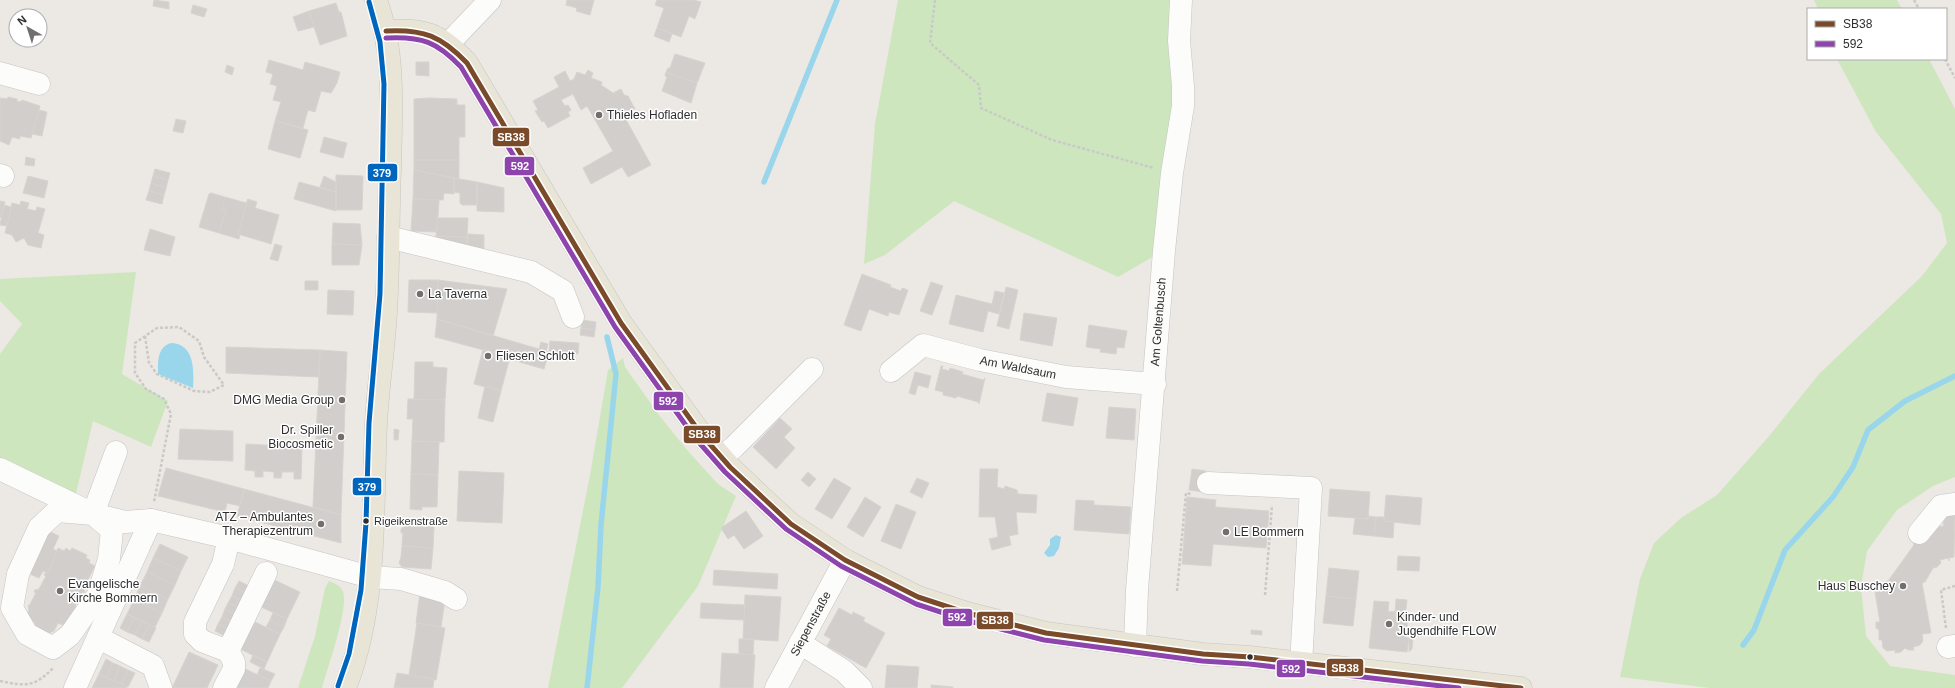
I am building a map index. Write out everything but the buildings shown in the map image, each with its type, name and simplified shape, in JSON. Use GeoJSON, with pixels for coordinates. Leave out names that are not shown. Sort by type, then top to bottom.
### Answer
{"type":"FeatureCollection","features":[{"type":"Feature","properties":{"kind":"main road"},"geometry":{"type":"LineString","coordinates":[[346,688],[362,630],[370,577],[376,422],[386,312],[391,124],[390,74],[386,31],[376,0]]}},
{"type":"Feature","properties":{"kind":"main road"},"geometry":{"type":"LineString","coordinates":[[386,31],[405,29],[422,32],[437,37],[448,44],[467,63],[478,78],[621,323],[688,417],[722,457],[770,505],[791,524],[845,560],[918,596],[967,614],[1046,634],[1203,654],[1250,657],[1420,682],[1521,688]]}},
{"type":"Feature","properties":{"kind":"street"},"geometry":{"type":"LineString","coordinates":[[448,44],[490,0]]}},
{"type":"Feature","properties":{"kind":"street","name":"Am Goltenbusch"},"geometry":{"type":"LineString","coordinates":[[1135,646],[1137,590],[1164,251],[1172,172],[1183,106],[1183,86],[1179,41],[1181,0]]}},
{"type":"Feature","properties":{"kind":"street"},"geometry":{"type":"LineString","coordinates":[[0,73],[39,84]]}},
{"type":"Feature","properties":{"kind":"street"},"geometry":{"type":"LineString","coordinates":[[388,237],[531,272],[563,291],[573,317]]}},
{"type":"Feature","properties":{"kind":"street","name":"Am Waldsaum"},"geometry":{"type":"LineString","coordinates":[[891,370],[923,345],[980,360],[1066,376],[1154,384]]}},
{"type":"Feature","properties":{"kind":"street"},"geometry":{"type":"LineString","coordinates":[[722,457],[734,447],[812,369]]}},
{"type":"Feature","properties":{"kind":"street"},"geometry":{"type":"LineString","coordinates":[[93,514],[116,452]]}},
{"type":"Feature","properties":{"kind":"street"},"geometry":{"type":"LineString","coordinates":[[0,469],[93,514],[112,530],[109,559],[98,595],[70,635],[53,648],[27,634],[12,608],[18,574],[40,528],[57,511],[93,514],[125,522],[151,520],[229,538],[370,577],[401,580],[445,592],[456,599]]}},
{"type":"Feature","properties":{"kind":"street"},"geometry":{"type":"LineString","coordinates":[[1208,483],[1311,488],[1301,664]]}},
{"type":"Feature","properties":{"kind":"street"},"geometry":{"type":"LineString","coordinates":[[1919,533],[1940,506],[1955,504]]}},
{"type":"Feature","properties":{"kind":"street"},"geometry":{"type":"LineString","coordinates":[[75,688],[99,638],[151,520]]}},
{"type":"Feature","properties":{"kind":"street"},"geometry":{"type":"LineString","coordinates":[[224,688],[234,669],[234,662],[228,651],[202,641],[194,634],[195,622],[223,564],[229,538]]}},
{"type":"Feature","properties":{"kind":"street","name":"Siepenstraße"},"geometry":{"type":"LineString","coordinates":[[776,688],[845,560]]}},
{"type":"Feature","properties":{"kind":"street"},"geometry":{"type":"LineString","coordinates":[[228,651],[266,574]]}},
{"type":"Feature","properties":{"kind":"street"},"geometry":{"type":"LineString","coordinates":[[99,638],[153,666],[161,688]]}},
{"type":"Feature","properties":{"kind":"street"},"geometry":{"type":"LineString","coordinates":[[800,643],[844,671],[861,688]]}},
{"type":"Feature","properties":{"kind":"path"},"geometry":{"type":"LineString","coordinates":[[935,0],[930,43],[979,85],[981,108],[1052,140],[1172,172]]}},
{"type":"Feature","properties":{"kind":"path"},"geometry":{"type":"LineString","coordinates":[[1946,60],[1955,78]]}},
{"type":"Feature","properties":{"kind":"path"},"geometry":{"type":"LineString","coordinates":[[145,336],[149,363],[156,374],[194,391],[210,392],[224,384],[204,357],[199,341],[179,327],[157,328],[145,336],[135,343],[135,373],[146,389],[164,399],[171,414],[151,520]]}},
{"type":"Feature","properties":{"kind":"path"},"geometry":{"type":"LineString","coordinates":[[1177,591],[1186,493],[1207,495],[1208,483]]}},
{"type":"Feature","properties":{"kind":"path"},"geometry":{"type":"LineString","coordinates":[[1265,595],[1274,486]]}},
{"type":"Feature","properties":{"kind":"path"},"geometry":{"type":"LineString","coordinates":[[1952,646],[1941,590],[1955,586]]}},
{"type":"Feature","properties":{"kind":"path"},"geometry":{"type":"LineString","coordinates":[[0,681],[24,686],[43,678],[60,660],[53,648]]}},
{"type":"Feature","properties":{"kind":"green space"},"geometry":{"type":"Polygon","coordinates":[[[898,0],[1173,0],[1176,94],[1163,251],[1118,277],[954,201],[885,255],[864,264],[875,124],[898,0]]]}},
{"type":"Feature","properties":{"kind":"green space"},"geometry":{"type":"Polygon","coordinates":[[[1814,0],[1897,0],[1901,8],[1818,8],[1814,0]]]}},
{"type":"Feature","properties":{"kind":"green space"},"geometry":{"type":"Polygon","coordinates":[[[1838,60],[1930,60],[1955,109],[1955,477],[1933,486],[1897,510],[1867,551],[1861,587],[1866,636],[1890,666],[1955,675],[1955,688],[1710,688],[1620,677],[1640,579],[1654,543],[1681,518],[1717,495],[1770,435],[1819,374],[1922,276],[1947,243],[1941,214],[1876,132],[1838,60]]]}},
{"type":"Feature","properties":{"kind":"green space"},"geometry":{"type":"Polygon","coordinates":[[[136,272],[122,374],[168,401],[151,447],[93,421],[75,498],[0,462],[0,354],[22,324],[0,301],[0,279],[136,272]]]}},
{"type":"Feature","properties":{"kind":"green space"},"geometry":{"type":"Polygon","coordinates":[[[623,358],[625,367],[659,415],[687,450],[718,484],[736,496],[698,586],[622,688],[548,688],[590,475],[608,370],[623,358]]]}},
{"type":"Feature","properties":{"kind":"green space"},"geometry":{"type":"Polygon","coordinates":[[[329,581],[341,588],[344,600],[340,624],[322,688],[298,688],[315,636],[325,588],[329,581]]]}},
{"type":"Feature","properties":{"kind":"water"},"geometry":{"type":"Polygon","coordinates":[[[171,343],[185,348],[189,353],[193,367],[193,388],[158,374],[158,360],[161,351],[166,345],[171,343]]]}},
{"type":"Feature","properties":{"kind":"water"},"geometry":{"type":"Polygon","coordinates":[[[1056,535],[1061,537],[1059,548],[1054,556],[1048,557],[1044,553],[1050,545],[1050,539],[1056,535]]]}},
{"type":"Feature","properties":{"kind":"waterway"},"geometry":{"type":"LineString","coordinates":[[764,182],[837,0]]}},
{"type":"Feature","properties":{"kind":"waterway"},"geometry":{"type":"LineString","coordinates":[[587,688],[598,587],[601,525],[616,374],[607,337]]}},
{"type":"Feature","properties":{"kind":"waterway"},"geometry":{"type":"LineString","coordinates":[[1743,645],[1754,630],[1785,550],[1833,497],[1853,467],[1868,430],[1905,401],[1955,376]]}},
{"type":"Feature","properties":{"kind":"transit line","name":"379"},"geometry":{"type":"LineString","coordinates":[[338,686],[349,654],[361,590],[366,523],[369,423],[380,294],[384,84],[380,42],[369,2]]}},
{"type":"Feature","properties":{"kind":"transit line","name":"SB38"},"geometry":{"type":"LineString","coordinates":[[386,31],[411,31],[431,36],[449,46],[467,63],[621,323],[701,434],[730,467],[791,524],[845,560],[918,597],[967,613],[1046,633],[1203,654],[1250,657],[1521,688]]}},
{"type":"Feature","properties":{"kind":"transit line","name":"592"},"geometry":{"type":"LineString","coordinates":[[386,38],[410,38],[428,42],[452,58],[461,67],[615,327],[695,438],[725,472],[786,529],[841,566],[916,604],[965,620],[1044,640],[1202,661],[1249,664],[1459,688]]}},
{"type":"Feature","properties":{"kind":"place","name":"Thieles Hofladen"},"geometry":{"type":"Point","coordinates":[599,115]}},
{"type":"Feature","properties":{"kind":"place","name":"La Taverna"},"geometry":{"type":"Point","coordinates":[420,294]}},
{"type":"Feature","properties":{"kind":"place","name":"Fliesen Schlott"},"geometry":{"type":"Point","coordinates":[488,356]}},
{"type":"Feature","properties":{"kind":"place","name":"DMG Media Group"},"geometry":{"type":"Point","coordinates":[342,400]}},
{"type":"Feature","properties":{"kind":"place","name":"Dr. Spiller Biocosmetic"},"geometry":{"type":"Point","coordinates":[341,437]}},
{"type":"Feature","properties":{"kind":"place","name":"Rigeikenstraße"},"geometry":{"type":"Point","coordinates":[366,521]}},
{"type":"Feature","properties":{"kind":"place","name":"ATZ – Ambulantes Therapiezentrum"},"geometry":{"type":"Point","coordinates":[321,524]}},
{"type":"Feature","properties":{"kind":"place","name":"LE Bommern"},"geometry":{"type":"Point","coordinates":[1226,532]}},
{"type":"Feature","properties":{"kind":"place","name":"Haus Buschey"},"geometry":{"type":"Point","coordinates":[1903,586]}},
{"type":"Feature","properties":{"kind":"place","name":"Evangelische Kirche Bommern"},"geometry":{"type":"Point","coordinates":[60,591]}},
{"type":"Feature","properties":{"kind":"place","name":"Kinder- und Jugendhilfe FLOW"},"geometry":{"type":"Point","coordinates":[1389,624]}}]}
